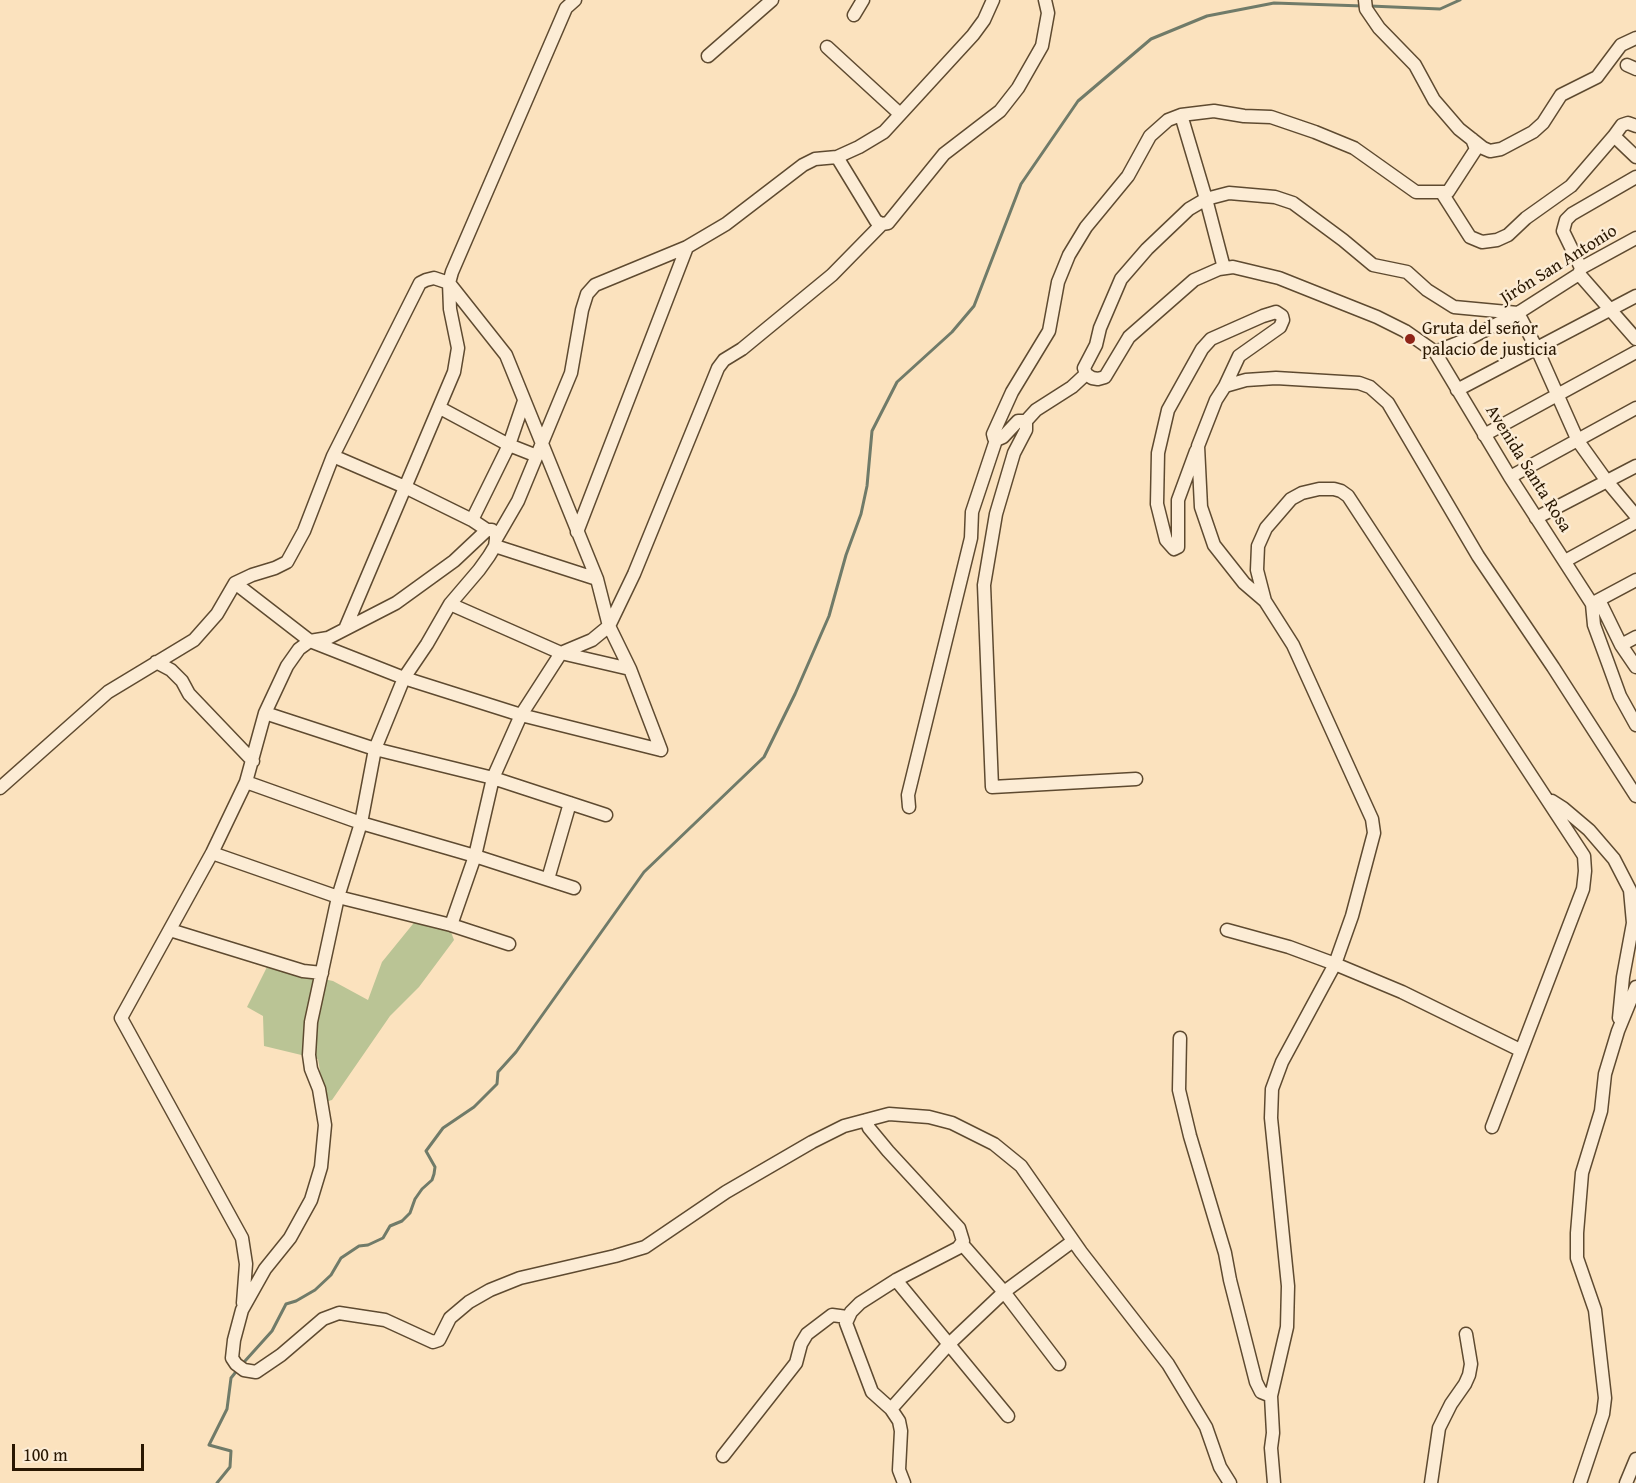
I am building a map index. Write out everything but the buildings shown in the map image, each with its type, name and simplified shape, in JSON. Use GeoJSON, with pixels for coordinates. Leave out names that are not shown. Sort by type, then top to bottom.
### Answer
{"type":"FeatureCollection","features":[{"type":"Feature","properties":{"kind":"street"},"geometry":{"type":"LineString","coordinates":[[708,56],[772,0]]}},
{"type":"Feature","properties":{"kind":"street"},"geometry":{"type":"LineString","coordinates":[[854,15],[863,0]]}},
{"type":"Feature","properties":{"kind":"street"},"geometry":{"type":"LineString","coordinates":[[242,1310],[265,1269],[290,1238],[311,1200],[321,1167],[325,1125],[320,1089],[311,1069],[309,1040],[311,1022],[338,897],[361,823],[375,749],[404,678],[450,604],[479,570],[492,538],[519,501],[571,373],[587,294],[595,285],[606,279],[687,247],[726,224],[803,165],[815,159],[837,157],[884,132],[973,35],[984,20],[993,0]]}},
{"type":"Feature","properties":{"kind":"street"},"geometry":{"type":"LineString","coordinates":[[837,157],[876,221],[882,224],[888,223],[944,154],[1000,111],[1018,88],[1042,46],[1048,13],[1046,0]]}},
{"type":"Feature","properties":{"kind":"street"},"geometry":{"type":"LineString","coordinates":[[345,629],[440,408],[457,360],[458,348],[450,309],[449,283],[466,237],[570,3]]}},
{"type":"Feature","properties":{"kind":"street"},"geometry":{"type":"LineString","coordinates":[[1366,4],[1379,28],[1414,65],[1434,100],[1459,129],[1483,148],[1490,150],[1501,149],[1533,132],[1543,123],[1561,95],[1597,76],[1621,45],[1636,38]]}},
{"type":"Feature","properties":{"kind":"street"},"geometry":{"type":"LineString","coordinates":[[827,46],[900,114]]}},
{"type":"Feature","properties":{"kind":"street"},"geometry":{"type":"LineString","coordinates":[[996,440],[993,434],[1012,392],[1049,331],[1058,282],[1075,246],[1099,209],[1128,176],[1150,136],[1168,120],[1181,115],[1214,111],[1244,116],[1271,117],[1354,148],[1416,192],[1448,192],[1476,150],[1472,139]]}},
{"type":"Feature","properties":{"kind":"street"},"geometry":{"type":"LineString","coordinates":[[1181,115],[1224,268]]}},
{"type":"Feature","properties":{"kind":"street"},"geometry":{"type":"LineString","coordinates":[[1442,193],[1470,237],[1482,242],[1497,240],[1508,235],[1526,218],[1571,186],[1622,125],[1628,123],[1636,126]]}},
{"type":"Feature","properties":{"kind":"street"},"geometry":{"type":"LineString","coordinates":[[1614,136],[1636,157]]}},
{"type":"Feature","properties":{"kind":"street"},"geometry":{"type":"LineString","coordinates":[[1636,177],[1572,214],[1566,220],[1563,231],[1580,271],[1636,339]]}},
{"type":"Feature","properties":{"kind":"street"},"geometry":{"type":"LineString","coordinates":[[1436,352],[1405,331],[1377,317],[1279,278],[1233,267],[1224,268],[1194,280],[1129,337],[1105,377],[1098,379],[1086,374],[1084,368],[1085,362],[1096,345],[1100,328],[1121,279],[1147,249],[1189,209],[1206,199],[1229,193],[1275,197],[1293,203],[1373,265],[1407,272],[1441,301],[1454,307],[1518,313],[1537,349],[1578,441],[1636,516]]}},
{"type":"Feature","properties":{"kind":"street"},"geometry":{"type":"LineString","coordinates":[[452,926],[475,856],[493,778],[521,715],[561,652],[592,640],[609,626],[634,574],[718,368],[724,360],[832,275],[882,224]]}},
{"type":"Feature","properties":{"kind":"street","name":"Jirón San Antonio"},"geometry":{"type":"LineString","coordinates":[[1436,352],[1470,338],[1518,313],[1580,271],[1636,238]]}},
{"type":"Feature","properties":{"kind":"street"},"geometry":{"type":"LineString","coordinates":[[578,532],[687,247]]}},
{"type":"Feature","properties":{"kind":"street"},"geometry":{"type":"LineString","coordinates":[[0,788],[108,692],[194,640],[217,615],[235,583],[287,562],[304,531],[333,456],[420,284],[434,278],[449,283],[506,355],[597,579],[609,626],[630,669],[662,750],[521,715],[404,678],[310,641],[235,583]]}},
{"type":"Feature","properties":{"kind":"street"},"geometry":{"type":"LineString","coordinates":[[1457,390],[1636,296]]}},
{"type":"Feature","properties":{"kind":"street"},"geometry":{"type":"LineString","coordinates":[[1276,312],[1282,316],[1280,327],[1239,356],[1225,386],[1216,400],[1178,500],[1178,547],[1174,549],[1166,540],[1157,504],[1158,453],[1168,410],[1202,349],[1211,339],[1263,316],[1276,312]]}},
{"type":"Feature","properties":{"kind":"street","name":"Avenida Santa Rosa"},"geometry":{"type":"LineString","coordinates":[[1436,352],[1536,518],[1596,602],[1636,667]]}},
{"type":"Feature","properties":{"kind":"street"},"geometry":{"type":"LineString","coordinates":[[1484,435],[1636,352]]}},
{"type":"Feature","properties":{"kind":"street"},"geometry":{"type":"LineString","coordinates":[[1086,374],[1072,387],[1036,410],[1026,422],[1026,430],[1014,453],[996,514],[984,585],[992,787],[1136,779]]}},
{"type":"Feature","properties":{"kind":"street"},"geometry":{"type":"LineString","coordinates":[[1225,386],[1246,380],[1276,378],[1359,383],[1370,387],[1388,403],[1478,556],[1636,796]]}},
{"type":"Feature","properties":{"kind":"street"},"geometry":{"type":"LineString","coordinates":[[472,520],[509,444],[525,401]]}},
{"type":"Feature","properties":{"kind":"street"},"geometry":{"type":"LineString","coordinates":[[440,408],[537,456]]}},
{"type":"Feature","properties":{"kind":"street"},"geometry":{"type":"LineString","coordinates":[[1510,477],[1636,408]]}},
{"type":"Feature","properties":{"kind":"street"},"geometry":{"type":"LineString","coordinates":[[909,807],[908,795],[971,538],[972,512],[996,440],[1018,421],[1026,422]]}},
{"type":"Feature","properties":{"kind":"street"},"geometry":{"type":"LineString","coordinates":[[1198,446],[1201,507],[1214,545],[1244,583],[1265,601],[1293,645],[1372,819],[1374,833],[1352,916],[1335,964],[1287,1052],[1272,1089],[1271,1118],[1288,1286],[1287,1327],[1271,1396],[1274,1483]]}},
{"type":"Feature","properties":{"kind":"street"},"geometry":{"type":"LineString","coordinates":[[333,456],[405,486],[472,520],[492,538],[597,579]]}},
{"type":"Feature","properties":{"kind":"street"},"geometry":{"type":"LineString","coordinates":[[1536,518],[1636,466]]}},
{"type":"Feature","properties":{"kind":"street"},"geometry":{"type":"LineString","coordinates":[[1265,601],[1257,570],[1258,546],[1266,528],[1291,499],[1302,493],[1319,489],[1341,491],[1348,496],[1584,856],[1583,889],[1492,1127]]}},
{"type":"Feature","properties":{"kind":"street"},"geometry":{"type":"LineString","coordinates":[[1565,561],[1636,522]]}},
{"type":"Feature","properties":{"kind":"street"},"geometry":{"type":"LineString","coordinates":[[492,538],[454,561],[396,603],[328,638],[310,641],[299,649],[287,666],[265,713],[246,782],[212,853],[122,1018],[242,1238],[246,1263],[242,1310],[232,1358],[236,1365],[244,1370],[256,1372],[323,1319],[339,1313],[385,1320],[433,1341],[439,1340],[450,1318],[469,1302],[490,1290],[520,1278],[645,1247],[726,1192],[844,1126],[889,1114],[929,1117],[952,1123],[994,1144],[1022,1166],[1073,1241],[1168,1364],[1206,1427],[1220,1467],[1230,1483]]}},
{"type":"Feature","properties":{"kind":"street"},"geometry":{"type":"LineString","coordinates":[[1636,580],[1596,602],[1594,624],[1620,696],[1636,724]]}},
{"type":"Feature","properties":{"kind":"street"},"geometry":{"type":"LineString","coordinates":[[450,604],[561,652],[630,669]]}},
{"type":"Feature","properties":{"kind":"street"},"geometry":{"type":"LineString","coordinates":[[1621,645],[1636,636]]}},
{"type":"Feature","properties":{"kind":"street"},"geometry":{"type":"LineString","coordinates":[[156,662],[171,670],[182,681],[189,694],[253,761]]}},
{"type":"Feature","properties":{"kind":"street"},"geometry":{"type":"LineString","coordinates":[[265,713],[375,749],[493,778],[606,815]]}},
{"type":"Feature","properties":{"kind":"street"},"geometry":{"type":"LineString","coordinates":[[246,782],[361,823],[574,888]]}},
{"type":"Feature","properties":{"kind":"street"},"geometry":{"type":"LineString","coordinates":[[1548,799],[1563,808],[1589,830],[1614,858],[1630,890],[1633,923],[1623,977],[1618,1031]]}},
{"type":"Feature","properties":{"kind":"street"},"geometry":{"type":"LineString","coordinates":[[548,879],[570,803]]}},
{"type":"Feature","properties":{"kind":"street"},"geometry":{"type":"LineString","coordinates":[[212,853],[338,897],[452,926],[509,944]]}},
{"type":"Feature","properties":{"kind":"street"},"geometry":{"type":"LineString","coordinates":[[170,930],[303,971],[322,973]]}},
{"type":"Feature","properties":{"kind":"street"},"geometry":{"type":"LineString","coordinates":[[1227,930],[1289,947],[1335,964],[1402,992],[1520,1050]]}},
{"type":"Feature","properties":{"kind":"street"},"geometry":{"type":"LineString","coordinates":[[1580,1483],[1603,1414],[1605,1398],[1595,1310],[1577,1258],[1582,1173],[1601,1111],[1605,1074],[1618,1031],[1636,987]]}},
{"type":"Feature","properties":{"kind":"street"},"geometry":{"type":"LineString","coordinates":[[1180,1038],[1179,1090],[1190,1136],[1225,1253],[1256,1382],[1261,1392],[1271,1396]]}},
{"type":"Feature","properties":{"kind":"street"},"geometry":{"type":"LineString","coordinates":[[866,1120],[869,1128],[888,1151],[959,1228],[962,1245],[1004,1292],[1059,1365]]}},
{"type":"Feature","properties":{"kind":"street"},"geometry":{"type":"LineString","coordinates":[[891,1409],[948,1345],[1004,1292],[1073,1241]]}},
{"type":"Feature","properties":{"kind":"street"},"geometry":{"type":"LineString","coordinates":[[904,1483],[899,1470],[901,1431],[899,1421],[891,1409],[872,1392],[846,1323],[848,1317],[860,1303],[896,1280],[962,1245]]}},
{"type":"Feature","properties":{"kind":"street"},"geometry":{"type":"LineString","coordinates":[[896,1280],[1008,1416]]}},
{"type":"Feature","properties":{"kind":"street"},"geometry":{"type":"LineString","coordinates":[[723,1456],[796,1363],[801,1344],[807,1334],[832,1314],[848,1317]]}},
{"type":"Feature","properties":{"kind":"street"},"geometry":{"type":"LineString","coordinates":[[1431,1483],[1439,1428],[1469,1375],[1471,1364],[1466,1334]]}},
{"type":"Feature","properties":{"kind":"street"},"geometry":{"type":"LineString","coordinates":[[1626,1483],[1636,1459]]}},
{"type":"Feature","properties":{"kind":"green space"},"geometry":{"type":"Polygon","coordinates":[[[417,919],[451,932],[454,940],[419,987],[390,1016],[332,1100],[325,1102],[318,1059],[264,1046],[263,1016],[247,1007],[267,967],[333,981],[368,1000],[382,962],[417,919]]]}},
{"type":"Feature","properties":{"kind":"waterway"},"geometry":{"type":"LineString","coordinates":[[1370,6],[1440,9],[1460,0]]}},
{"type":"Feature","properties":{"kind":"waterway"},"geometry":{"type":"LineString","coordinates":[[245,1361],[272,1331],[286,1304],[315,1290],[331,1275],[341,1258],[359,1246],[368,1245],[383,1238],[390,1226],[402,1221],[410,1213],[415,1199],[432,1180],[435,1167],[426,1151],[443,1128],[474,1107],[497,1084],[498,1072],[516,1052],[644,872],[764,757],[829,616],[846,555],[861,514],[867,486],[872,431],[897,382],[952,332],[974,306],[1021,184],[1078,101],[1151,39],[1207,16],[1274,3],[1363,6]]}},
{"type":"Feature","properties":{"kind":"waterway"},"geometry":{"type":"LineString","coordinates":[[217,1483],[230,1467],[231,1451],[209,1445],[227,1409],[231,1378],[235,1373]]}},
{"type":"Feature","properties":{"kind":"place","name":"Gruta del señor palacio de justicia"},"geometry":{"type":"Point","coordinates":[1410,339]}}]}
